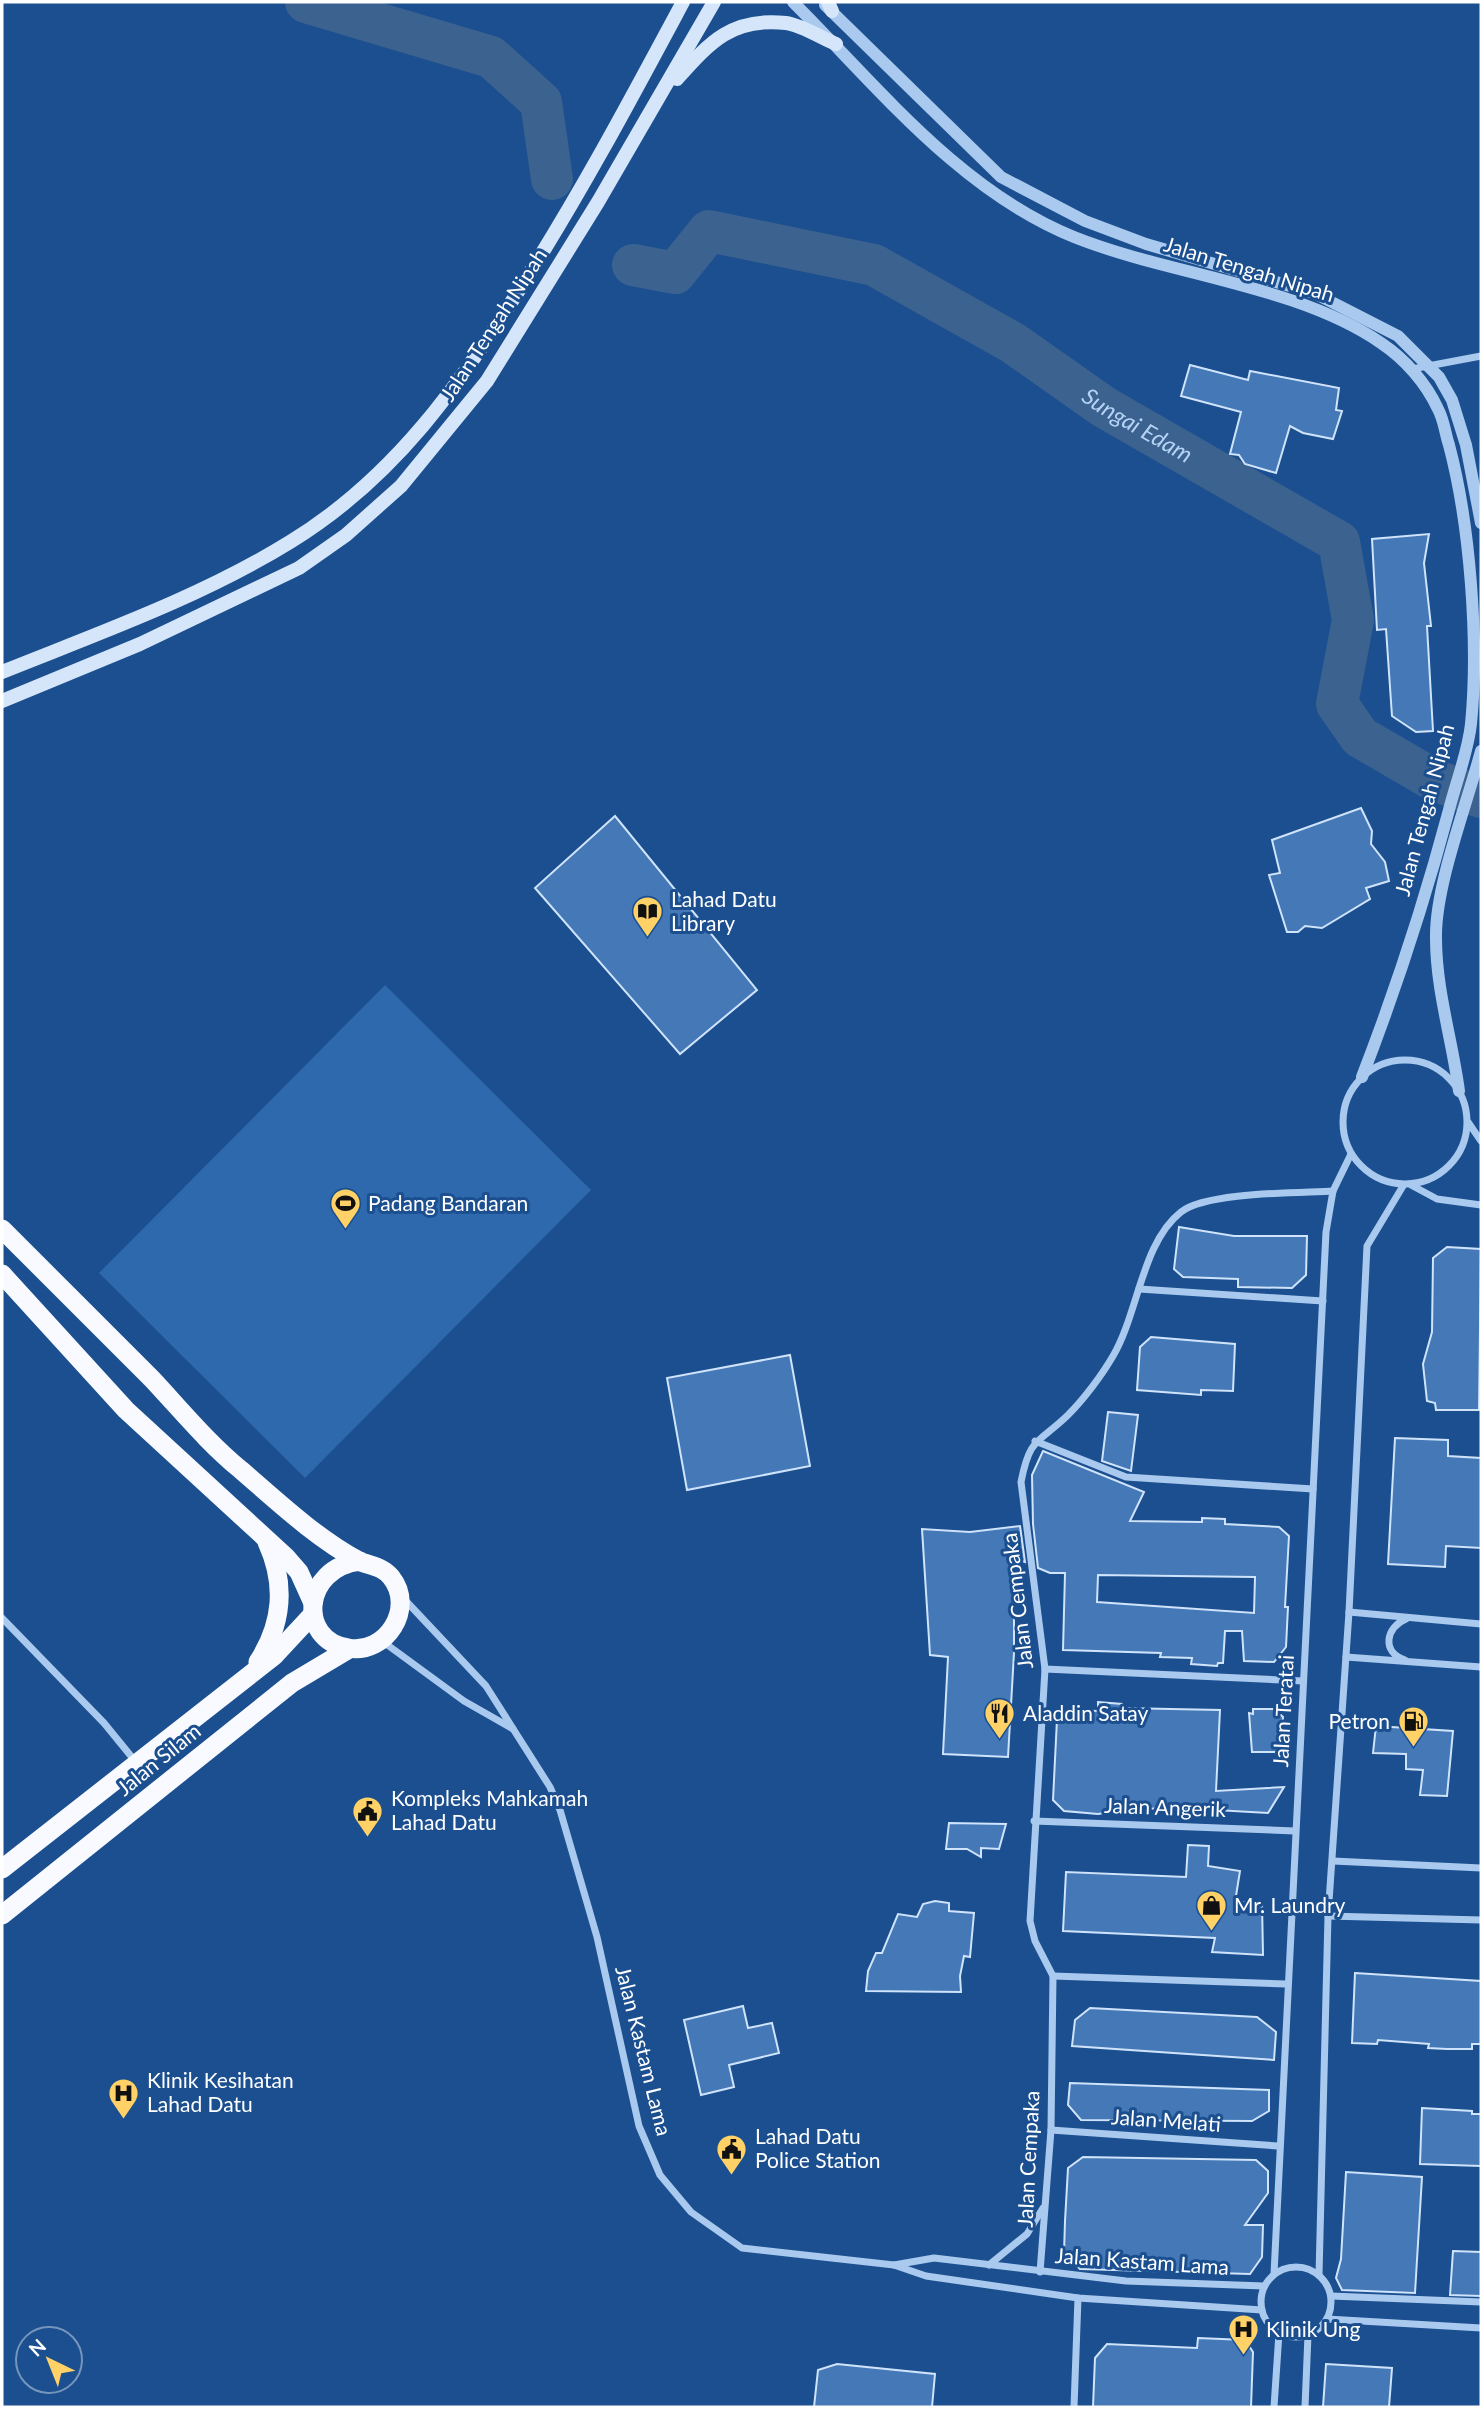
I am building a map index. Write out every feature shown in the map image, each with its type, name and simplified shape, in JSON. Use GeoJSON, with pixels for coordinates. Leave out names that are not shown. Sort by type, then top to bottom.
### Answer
{"type":"FeatureCollection","features":[{"type":"Feature","properties":{"kind":"highway"},"geometry":{"type":"LineString","coordinates":[[2,1229],[227,1458],[300,1520],[360,1561],[377,1566],[391,1578],[399,1594],[400,1612],[393,1629],[382,1641],[366,1648],[349,1649],[326,1637],[299,1572],[264,1536],[126,1410],[2,1274]]}},
{"type":"Feature","properties":{"kind":"highway"},"geometry":{"type":"LineString","coordinates":[[247,1677],[260,1660],[280,1613],[281,1583],[264,1536]]}},
{"type":"Feature","properties":{"kind":"highway"},"geometry":{"type":"LineString","coordinates":[[313,1608],[317,1586],[327,1572],[342,1563],[360,1561]]}},
{"type":"Feature","properties":{"kind":"highway","name":"Jalan Silam"},"geometry":{"type":"LineString","coordinates":[[2,1869],[274,1656],[313,1608]]}},
{"type":"Feature","properties":{"kind":"highway","name":"Jalan Silam"},"geometry":{"type":"LineString","coordinates":[[2,1914],[292,1683],[349,1649]]}},
{"type":"Feature","properties":{"kind":"main road","name":"Jalan Tengah Nipah"},"geometry":{"type":"LineString","coordinates":[[2,672],[230,576],[321,521],[387,466],[441,407],[472,365],[581,192],[683,2]]}},
{"type":"Feature","properties":{"kind":"main road","name":"Jalan Tengah Nipah"},"geometry":{"type":"LineString","coordinates":[[2,701],[139,644],[299,568],[346,535],[401,486],[487,381],[715,2]]}},
{"type":"Feature","properties":{"kind":"main road"},"geometry":{"type":"LineString","coordinates":[[658,100],[712,40],[745,24],[788,23],[836,44]]}},
{"type":"Feature","properties":{"kind":"street","name":"Jalan Tengah Nipah"},"geometry":{"type":"LineString","coordinates":[[793,2],[930,141],[994,194],[1071,236],[1130,257],[1260,292],[1334,318],[1381,342],[1412,369],[1440,411],[1462,495],[1473,644],[1471,726],[1440,843],[1396,989],[1363,1077]]}},
{"type":"Feature","properties":{"kind":"street","name":"Jalan Tengah Nipah"},"geometry":{"type":"LineString","coordinates":[[827,5],[1001,177],[1097,226],[1146,244],[1314,293],[1398,336],[1429,365],[1452,400],[1466,444],[1481,523]]}},
{"type":"Feature","properties":{"kind":"street"},"geometry":{"type":"LineString","coordinates":[[1412,369],[1481,356]]}},
{"type":"Feature","properties":{"kind":"street"},"geometry":{"type":"LineString","coordinates":[[1468,573],[1481,572]]}},
{"type":"Feature","properties":{"kind":"street","name":"Jalan Tengah Nipah"},"geometry":{"type":"LineString","coordinates":[[1459,1091],[1437,973],[1436,934],[1442,891],[1481,751]]}},
{"type":"Feature","properties":{"kind":"street"},"geometry":{"type":"LineString","coordinates":[[1481,1141],[1468,1121],[1459,1091],[1446,1076],[1420,1062],[1389,1062],[1363,1077],[1347,1100],[1343,1113],[1342,1128],[1351,1154],[1364,1170],[1382,1180],[1407,1186],[1437,1199],[1481,1205]]}},
{"type":"Feature","properties":{"kind":"street"},"geometry":{"type":"LineString","coordinates":[[1319,2275],[1297,2266],[1274,2274],[1264,2286],[1262,2310],[1271,2327],[1289,2336],[1308,2335],[1327,2319],[1331,2295],[1319,2275],[1328,1916],[1334,1861],[1349,1612],[1367,1246],[1407,1186],[1426,1181],[1449,1166],[1464,1142],[1468,1121]]}},
{"type":"Feature","properties":{"kind":"street","name":"Jalan Teratai"},"geometry":{"type":"LineString","coordinates":[[1274,2274],[1286,1984],[1326,1232],[1333,1191],[1351,1154]]}},
{"type":"Feature","properties":{"kind":"street"},"geometry":{"type":"LineString","coordinates":[[1313,1489],[1126,1477],[1035,1441],[1069,1414],[1114,1354],[1164,1229],[1181,1211],[1202,1200],[1333,1191]]}},
{"type":"Feature","properties":{"kind":"street"},"geometry":{"type":"LineString","coordinates":[[1139,1289],[1322,1301]]}},
{"type":"Feature","properties":{"kind":"street","name":"Jalan Cempaka"},"geometry":{"type":"LineString","coordinates":[[1035,1441],[1026,1453],[1021,1482],[1045,1669],[1030,1921],[1035,1941],[1053,1976],[1051,2130],[1040,2272]]}},
{"type":"Feature","properties":{"kind":"street","name":"Jalan Kastam Lama"},"geometry":{"type":"LineString","coordinates":[[399,1594],[472,1668],[550,1787],[560,1810],[597,1937],[639,2126],[660,2175],[691,2212],[742,2248],[894,2265],[926,2276],[1078,2298],[1262,2310]]}},
{"type":"Feature","properties":{"kind":"street"},"geometry":{"type":"LineString","coordinates":[[1349,1612],[1481,1624]]}},
{"type":"Feature","properties":{"kind":"street"},"geometry":{"type":"LineString","coordinates":[[1409,1617],[1396,1625],[1388,1639],[1398,1658],[1412,1662]]}},
{"type":"Feature","properties":{"kind":"street"},"geometry":{"type":"LineString","coordinates":[[2,1618],[104,1723],[138,1764]]}},
{"type":"Feature","properties":{"kind":"street"},"geometry":{"type":"LineString","coordinates":[[382,1641],[475,1708],[513,1730]]}},
{"type":"Feature","properties":{"kind":"street"},"geometry":{"type":"LineString","coordinates":[[1346,1657],[1481,1667]]}},
{"type":"Feature","properties":{"kind":"street"},"geometry":{"type":"LineString","coordinates":[[1045,1669],[1303,1681]]}},
{"type":"Feature","properties":{"kind":"street","name":"Jalan Angerik"},"geometry":{"type":"LineString","coordinates":[[1034,1821],[1295,1830]]}},
{"type":"Feature","properties":{"kind":"street"},"geometry":{"type":"LineString","coordinates":[[1334,1861],[1481,1868]]}},
{"type":"Feature","properties":{"kind":"street"},"geometry":{"type":"LineString","coordinates":[[1328,1916],[1481,1920]]}},
{"type":"Feature","properties":{"kind":"street"},"geometry":{"type":"LineString","coordinates":[[1053,1976],[1286,1984]]}},
{"type":"Feature","properties":{"kind":"street","name":"Jalan Melati"},"geometry":{"type":"LineString","coordinates":[[1051,2130],[1278,2146]]}},
{"type":"Feature","properties":{"kind":"street"},"geometry":{"type":"LineString","coordinates":[[989,2266],[1027,2234],[1045,2206]]}},
{"type":"Feature","properties":{"kind":"street","name":"Jalan Kastam Lama"},"geometry":{"type":"LineString","coordinates":[[894,2265],[934,2258],[1126,2281],[1264,2286]]}},
{"type":"Feature","properties":{"kind":"street"},"geometry":{"type":"LineString","coordinates":[[1331,2295],[1481,2302]]}},
{"type":"Feature","properties":{"kind":"street"},"geometry":{"type":"LineString","coordinates":[[1074,2407],[1078,2298]]}},
{"type":"Feature","properties":{"kind":"street"},"geometry":{"type":"LineString","coordinates":[[1327,2319],[1481,2328]]}},
{"type":"Feature","properties":{"kind":"street"},"geometry":{"type":"LineString","coordinates":[[1274,2407],[1279,2333]]}},
{"type":"Feature","properties":{"kind":"street"},"geometry":{"type":"LineString","coordinates":[[1305,2407],[1308,2335]]}},
{"type":"Feature","properties":{"kind":"shaded area","name":"Padang Bandaran"},"geometry":{"type":"Polygon","coordinates":[[[385,985],[591,1190],[305,1478],[99,1273],[385,985]]]}},
{"type":"Feature","properties":{"kind":"building"},"geometry":{"type":"Polygon","coordinates":[[[1190,365],[1248,380],[1250,371],[1339,388],[1336,410],[1342,411],[1333,439],[1303,433],[1290,426],[1276,473],[1245,464],[1239,455],[1230,454],[1241,412],[1181,396],[1190,365]]]}},
{"type":"Feature","properties":{"kind":"building"},"geometry":{"type":"Polygon","coordinates":[[[1429,534],[1424,563],[1431,626],[1427,626],[1433,731],[1416,732],[1392,716],[1386,629],[1377,630],[1372,539],[1429,534]]]}},
{"type":"Feature","properties":{"kind":"building"},"geometry":{"type":"Polygon","coordinates":[[[1361,808],[1372,831],[1371,844],[1385,862],[1389,881],[1366,888],[1370,899],[1322,928],[1305,926],[1298,932],[1287,932],[1269,875],[1280,873],[1272,840],[1361,808]]]}},
{"type":"Feature","properties":{"kind":"building","name":"Lahad Datu Library"},"geometry":{"type":"Polygon","coordinates":[[[615,816],[757,990],[680,1054],[535,888],[615,816]]]}},
{"type":"Feature","properties":{"kind":"building"},"geometry":{"type":"Polygon","coordinates":[[[1179,1227],[1234,1236],[1307,1236],[1306,1275],[1292,1288],[1238,1287],[1238,1279],[1183,1277],[1174,1269],[1179,1227]]]}},
{"type":"Feature","properties":{"kind":"building"},"geometry":{"type":"Polygon","coordinates":[[[1447,1247],[1481,1249],[1479,1410],[1436,1410],[1435,1403],[1427,1401],[1423,1364],[1432,1332],[1433,1258],[1447,1247]]]}},
{"type":"Feature","properties":{"kind":"building"},"geometry":{"type":"Polygon","coordinates":[[[1151,1337],[1235,1344],[1233,1391],[1201,1390],[1201,1395],[1137,1390],[1140,1347],[1151,1337]]]}},
{"type":"Feature","properties":{"kind":"building"},"geometry":{"type":"Polygon","coordinates":[[[790,1355],[810,1466],[687,1490],[667,1378],[790,1355]]]}},
{"type":"Feature","properties":{"kind":"building"},"geometry":{"type":"Polygon","coordinates":[[[1108,1412],[1138,1415],[1131,1471],[1102,1461],[1108,1412]]]}},
{"type":"Feature","properties":{"kind":"building"},"geometry":{"type":"Polygon","coordinates":[[[1395,1438],[1448,1440],[1448,1456],[1481,1458],[1481,1548],[1446,1546],[1445,1567],[1388,1564],[1395,1438]]]}},
{"type":"Feature","properties":{"kind":"building"},"geometry":{"type":"Polygon","coordinates":[[[1043,1451],[1144,1492],[1130,1521],[1202,1522],[1202,1518],[1225,1519],[1225,1524],[1279,1527],[1289,1536],[1286,1647],[1274,1662],[1244,1661],[1242,1631],[1225,1631],[1223,1663],[1218,1663],[1217,1666],[1191,1664],[1192,1658],[1160,1657],[1161,1653],[1063,1650],[1065,1573],[1050,1573],[1038,1568],[1033,1524],[1032,1475],[1043,1451]],[[1098,1575],[1097,1602],[1254,1613],[1255,1577],[1098,1575]]]}},
{"type":"Feature","properties":{"kind":"building"},"geometry":{"type":"Polygon","coordinates":[[[1020,1526],[1025,1562],[1014,1558],[1014,1653],[1008,1757],[943,1754],[948,1657],[930,1655],[922,1529],[970,1532],[1020,1526]]]}},
{"type":"Feature","properties":{"kind":"building"},"geometry":{"type":"Polygon","coordinates":[[[1098,1702],[1122,1704],[1122,1708],[1220,1710],[1216,1791],[1284,1787],[1268,1813],[1180,1808],[1133,1809],[1098,1814],[1064,1811],[1053,1800],[1057,1719],[1069,1710],[1098,1711],[1098,1702]]]}},
{"type":"Feature","properties":{"kind":"building"},"geometry":{"type":"Polygon","coordinates":[[[1253,1709],[1274,1709],[1283,1717],[1281,1752],[1252,1752],[1249,1713],[1253,1714],[1253,1709]]]}},
{"type":"Feature","properties":{"kind":"building","name":"Petron"},"geometry":{"type":"Polygon","coordinates":[[[1376,1726],[1453,1731],[1447,1796],[1420,1795],[1423,1770],[1406,1769],[1406,1754],[1373,1753],[1376,1726]]]}},
{"type":"Feature","properties":{"kind":"building"},"geometry":{"type":"Polygon","coordinates":[[[949,1823],[1006,1824],[999,1849],[981,1848],[981,1857],[967,1849],[946,1849],[949,1823]]]}},
{"type":"Feature","properties":{"kind":"building"},"geometry":{"type":"Polygon","coordinates":[[[1188,1845],[1209,1846],[1208,1866],[1240,1871],[1235,1902],[1262,1903],[1263,1955],[1212,1952],[1215,1938],[1063,1931],[1066,1872],[1186,1877],[1188,1845]]]}},
{"type":"Feature","properties":{"kind":"building"},"geometry":{"type":"Polygon","coordinates":[[[935,1901],[949,1903],[949,1911],[974,1913],[970,1957],[964,1956],[960,1976],[961,1992],[866,1991],[868,1971],[876,1953],[882,1953],[898,1914],[917,1917],[923,1904],[935,1901]]]}},
{"type":"Feature","properties":{"kind":"building"},"geometry":{"type":"Polygon","coordinates":[[[1355,1973],[1481,1981],[1481,2044],[1472,2044],[1472,2049],[1447,2049],[1428,2048],[1429,2044],[1378,2040],[1377,2044],[1352,2043],[1355,1973]]]}},
{"type":"Feature","properties":{"kind":"building"},"geometry":{"type":"Polygon","coordinates":[[[743,2006],[748,2028],[772,2023],[779,2053],[729,2065],[734,2087],[701,2095],[684,2020],[743,2006]]]}},
{"type":"Feature","properties":{"kind":"building"},"geometry":{"type":"Polygon","coordinates":[[[1090,2008],[1257,2017],[1276,2032],[1274,2060],[1072,2046],[1075,2020],[1090,2008]]]}},
{"type":"Feature","properties":{"kind":"building"},"geometry":{"type":"Polygon","coordinates":[[[1070,2083],[1269,2090],[1269,2111],[1252,2121],[1081,2120],[1068,2105],[1070,2083]]]}},
{"type":"Feature","properties":{"kind":"building"},"geometry":{"type":"Polygon","coordinates":[[[1422,2108],[1481,2114],[1481,2166],[1420,2164],[1422,2108]]]}},
{"type":"Feature","properties":{"kind":"building"},"geometry":{"type":"Polygon","coordinates":[[[1083,2157],[1256,2160],[1268,2171],[1268,2193],[1245,2225],[1263,2225],[1262,2257],[1250,2274],[1080,2269],[1064,2253],[1068,2168],[1083,2157]]]}},
{"type":"Feature","properties":{"kind":"building"},"geometry":{"type":"Polygon","coordinates":[[[1346,2172],[1422,2177],[1415,2293],[1342,2290],[1336,2278],[1341,2259],[1346,2172]]]}},
{"type":"Feature","properties":{"kind":"building"},"geometry":{"type":"Polygon","coordinates":[[[1453,2251],[1481,2252],[1481,2296],[1450,2295],[1453,2251]]]}},
{"type":"Feature","properties":{"kind":"building"},"geometry":{"type":"Polygon","coordinates":[[[1198,2338],[1245,2340],[1253,2352],[1251,2407],[1093,2407],[1095,2358],[1107,2344],[1197,2348],[1198,2338]]]}},
{"type":"Feature","properties":{"kind":"building"},"geometry":{"type":"Polygon","coordinates":[[[837,2364],[935,2374],[932,2407],[814,2407],[818,2370],[837,2364]]]}},
{"type":"Feature","properties":{"kind":"building"},"geometry":{"type":"Polygon","coordinates":[[[1326,2364],[1392,2368],[1389,2407],[1323,2407],[1326,2364]]]}},
{"type":"Feature","properties":{"kind":"waterway","name":"Sungai Edam"},"geometry":{"type":"LineString","coordinates":[[306,2],[491,57],[541,102],[552,179]]}},
{"type":"Feature","properties":{"kind":"waterway","name":"Sungai Edam"},"geometry":{"type":"LineString","coordinates":[[633,265],[675,273],[709,231],[874,265],[1013,343],[1104,407],[1339,542],[1353,620],[1337,704],[1360,737],[1434,780],[1481,797]]}},
{"type":"Feature","properties":{"kind":"place","name":"Lahad Datu Library"},"geometry":{"type":"Point","coordinates":[648,939]}},
{"type":"Feature","properties":{"kind":"place","name":"Padang Bandaran"},"geometry":{"type":"Point","coordinates":[345,1231]}},
{"type":"Feature","properties":{"kind":"place","name":"Aladdin Satay"},"geometry":{"type":"Point","coordinates":[1000,1741]}},
{"type":"Feature","properties":{"kind":"place","name":"Petron"},"geometry":{"type":"Point","coordinates":[1413,1749]}},
{"type":"Feature","properties":{"kind":"place","name":"Kompleks Mahkamah Lahad Datu"},"geometry":{"type":"Point","coordinates":[368,1838]}},
{"type":"Feature","properties":{"kind":"place","name":"Mr. Laundry"},"geometry":{"type":"Point","coordinates":[1211,1933]}},
{"type":"Feature","properties":{"kind":"place","name":"Klinik Kesihatan Lahad Datu"},"geometry":{"type":"Point","coordinates":[124,2120]}},
{"type":"Feature","properties":{"kind":"place","name":"Lahad Datu Police Station"},"geometry":{"type":"Point","coordinates":[732,2176]}},
{"type":"Feature","properties":{"kind":"place","name":"Klinik Ung"},"geometry":{"type":"Point","coordinates":[1243,2357]}}]}
